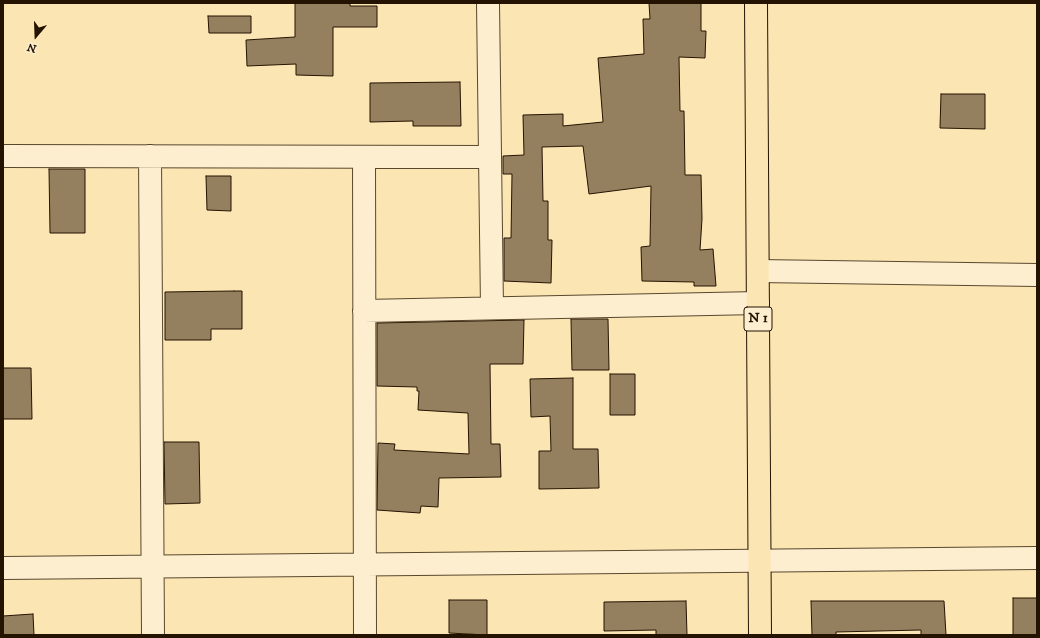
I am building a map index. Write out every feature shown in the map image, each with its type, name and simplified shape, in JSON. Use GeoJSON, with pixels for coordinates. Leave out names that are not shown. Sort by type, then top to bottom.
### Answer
{"type":"FeatureCollection","features":[{"type":"Feature","properties":{"kind":"highway","name":"N 1"},"geometry":{"type":"LineString","coordinates":[[756,3],[760,635]]}},
{"type":"Feature","properties":{"kind":"street"},"geometry":{"type":"LineString","coordinates":[[488,3],[492,308]]}},
{"type":"Feature","properties":{"kind":"street"},"geometry":{"type":"LineString","coordinates":[[3,156],[490,157]]}},
{"type":"Feature","properties":{"kind":"street"},"geometry":{"type":"LineString","coordinates":[[150,156],[153,635]]}},
{"type":"Feature","properties":{"kind":"street"},"geometry":{"type":"LineString","coordinates":[[364,157],[365,635]]}},
{"type":"Feature","properties":{"kind":"street"},"geometry":{"type":"LineString","coordinates":[[758,271],[1037,275]]}},
{"type":"Feature","properties":{"kind":"street"},"geometry":{"type":"LineString","coordinates":[[364,311],[758,303]]}},
{"type":"Feature","properties":{"kind":"street"},"geometry":{"type":"LineString","coordinates":[[3,568],[1037,558]]}},
{"type":"Feature","properties":{"kind":"building"},"geometry":{"type":"Polygon","coordinates":[[[295,3],[350,3],[350,6],[377,6],[377,27],[333,27],[333,76],[296,75],[296,64],[247,66],[246,40],[295,37],[295,3]]]}},
{"type":"Feature","properties":{"kind":"building"},"geometry":{"type":"Polygon","coordinates":[[[649,3],[701,3],[701,31],[706,31],[705,58],[679,57],[680,111],[684,111],[685,175],[701,175],[702,219],[700,250],[713,249],[716,286],[694,286],[694,282],[642,281],[641,247],[650,246],[651,186],[589,194],[583,146],[542,147],[543,201],[548,201],[548,240],[552,240],[551,283],[504,281],[504,238],[511,238],[512,174],[503,174],[503,156],[524,155],[523,115],[563,114],[563,126],[603,122],[598,58],[644,54],[643,19],[650,19],[649,3]]]}},
{"type":"Feature","properties":{"kind":"building"},"geometry":{"type":"Polygon","coordinates":[[[208,16],[251,16],[251,33],[209,33],[208,16]]]}},
{"type":"Feature","properties":{"kind":"building"},"geometry":{"type":"Polygon","coordinates":[[[460,82],[461,126],[413,126],[413,121],[370,122],[370,83],[460,82]]]}},
{"type":"Feature","properties":{"kind":"building"},"geometry":{"type":"Polygon","coordinates":[[[941,94],[985,94],[985,129],[940,128],[941,94]]]}},
{"type":"Feature","properties":{"kind":"building"},"geometry":{"type":"Polygon","coordinates":[[[49,169],[85,169],[85,233],[50,233],[49,169]]]}},
{"type":"Feature","properties":{"kind":"building"},"geometry":{"type":"Polygon","coordinates":[[[206,176],[231,176],[231,211],[207,210],[206,176]]]}},
{"type":"Feature","properties":{"kind":"building"},"geometry":{"type":"Polygon","coordinates":[[[242,291],[242,329],[211,329],[211,340],[165,340],[165,292],[242,291]]]}},
{"type":"Feature","properties":{"kind":"building"},"geometry":{"type":"Polygon","coordinates":[[[571,319],[608,319],[609,370],[572,370],[571,319]]]}},
{"type":"Feature","properties":{"kind":"building"},"geometry":{"type":"Polygon","coordinates":[[[524,320],[523,364],[490,364],[491,444],[500,444],[501,477],[439,478],[438,507],[421,506],[420,513],[377,510],[378,443],[395,444],[394,450],[469,454],[468,413],[418,410],[419,391],[417,391],[417,387],[377,386],[377,323],[524,320]]]}},
{"type":"Feature","properties":{"kind":"building"},"geometry":{"type":"Polygon","coordinates":[[[3,368],[31,368],[32,419],[3,419],[3,368]]]}},
{"type":"Feature","properties":{"kind":"building"},"geometry":{"type":"Polygon","coordinates":[[[610,374],[635,374],[635,415],[610,415],[610,374]]]}},
{"type":"Feature","properties":{"kind":"building"},"geometry":{"type":"Polygon","coordinates":[[[573,378],[573,449],[598,449],[599,488],[539,489],[539,451],[551,451],[550,416],[531,417],[530,379],[573,378]]]}},
{"type":"Feature","properties":{"kind":"building"},"geometry":{"type":"Polygon","coordinates":[[[164,442],[199,442],[200,503],[165,504],[164,442]]]}},
{"type":"Feature","properties":{"kind":"building"},"geometry":{"type":"Polygon","coordinates":[[[1013,598],[1037,598],[1037,635],[1013,635],[1013,598]]]}},
{"type":"Feature","properties":{"kind":"building"},"geometry":{"type":"Polygon","coordinates":[[[449,600],[487,600],[487,635],[449,633],[449,600]]]}},
{"type":"Feature","properties":{"kind":"building"},"geometry":{"type":"Polygon","coordinates":[[[686,601],[687,635],[656,635],[656,630],[604,631],[604,602],[686,601]]]}},
{"type":"Feature","properties":{"kind":"building"},"geometry":{"type":"Polygon","coordinates":[[[811,601],[944,601],[946,635],[921,635],[921,630],[836,632],[836,635],[812,635],[811,601]]]}},
{"type":"Feature","properties":{"kind":"building"},"geometry":{"type":"Polygon","coordinates":[[[33,614],[34,635],[3,635],[3,616],[33,614]]]}}]}
